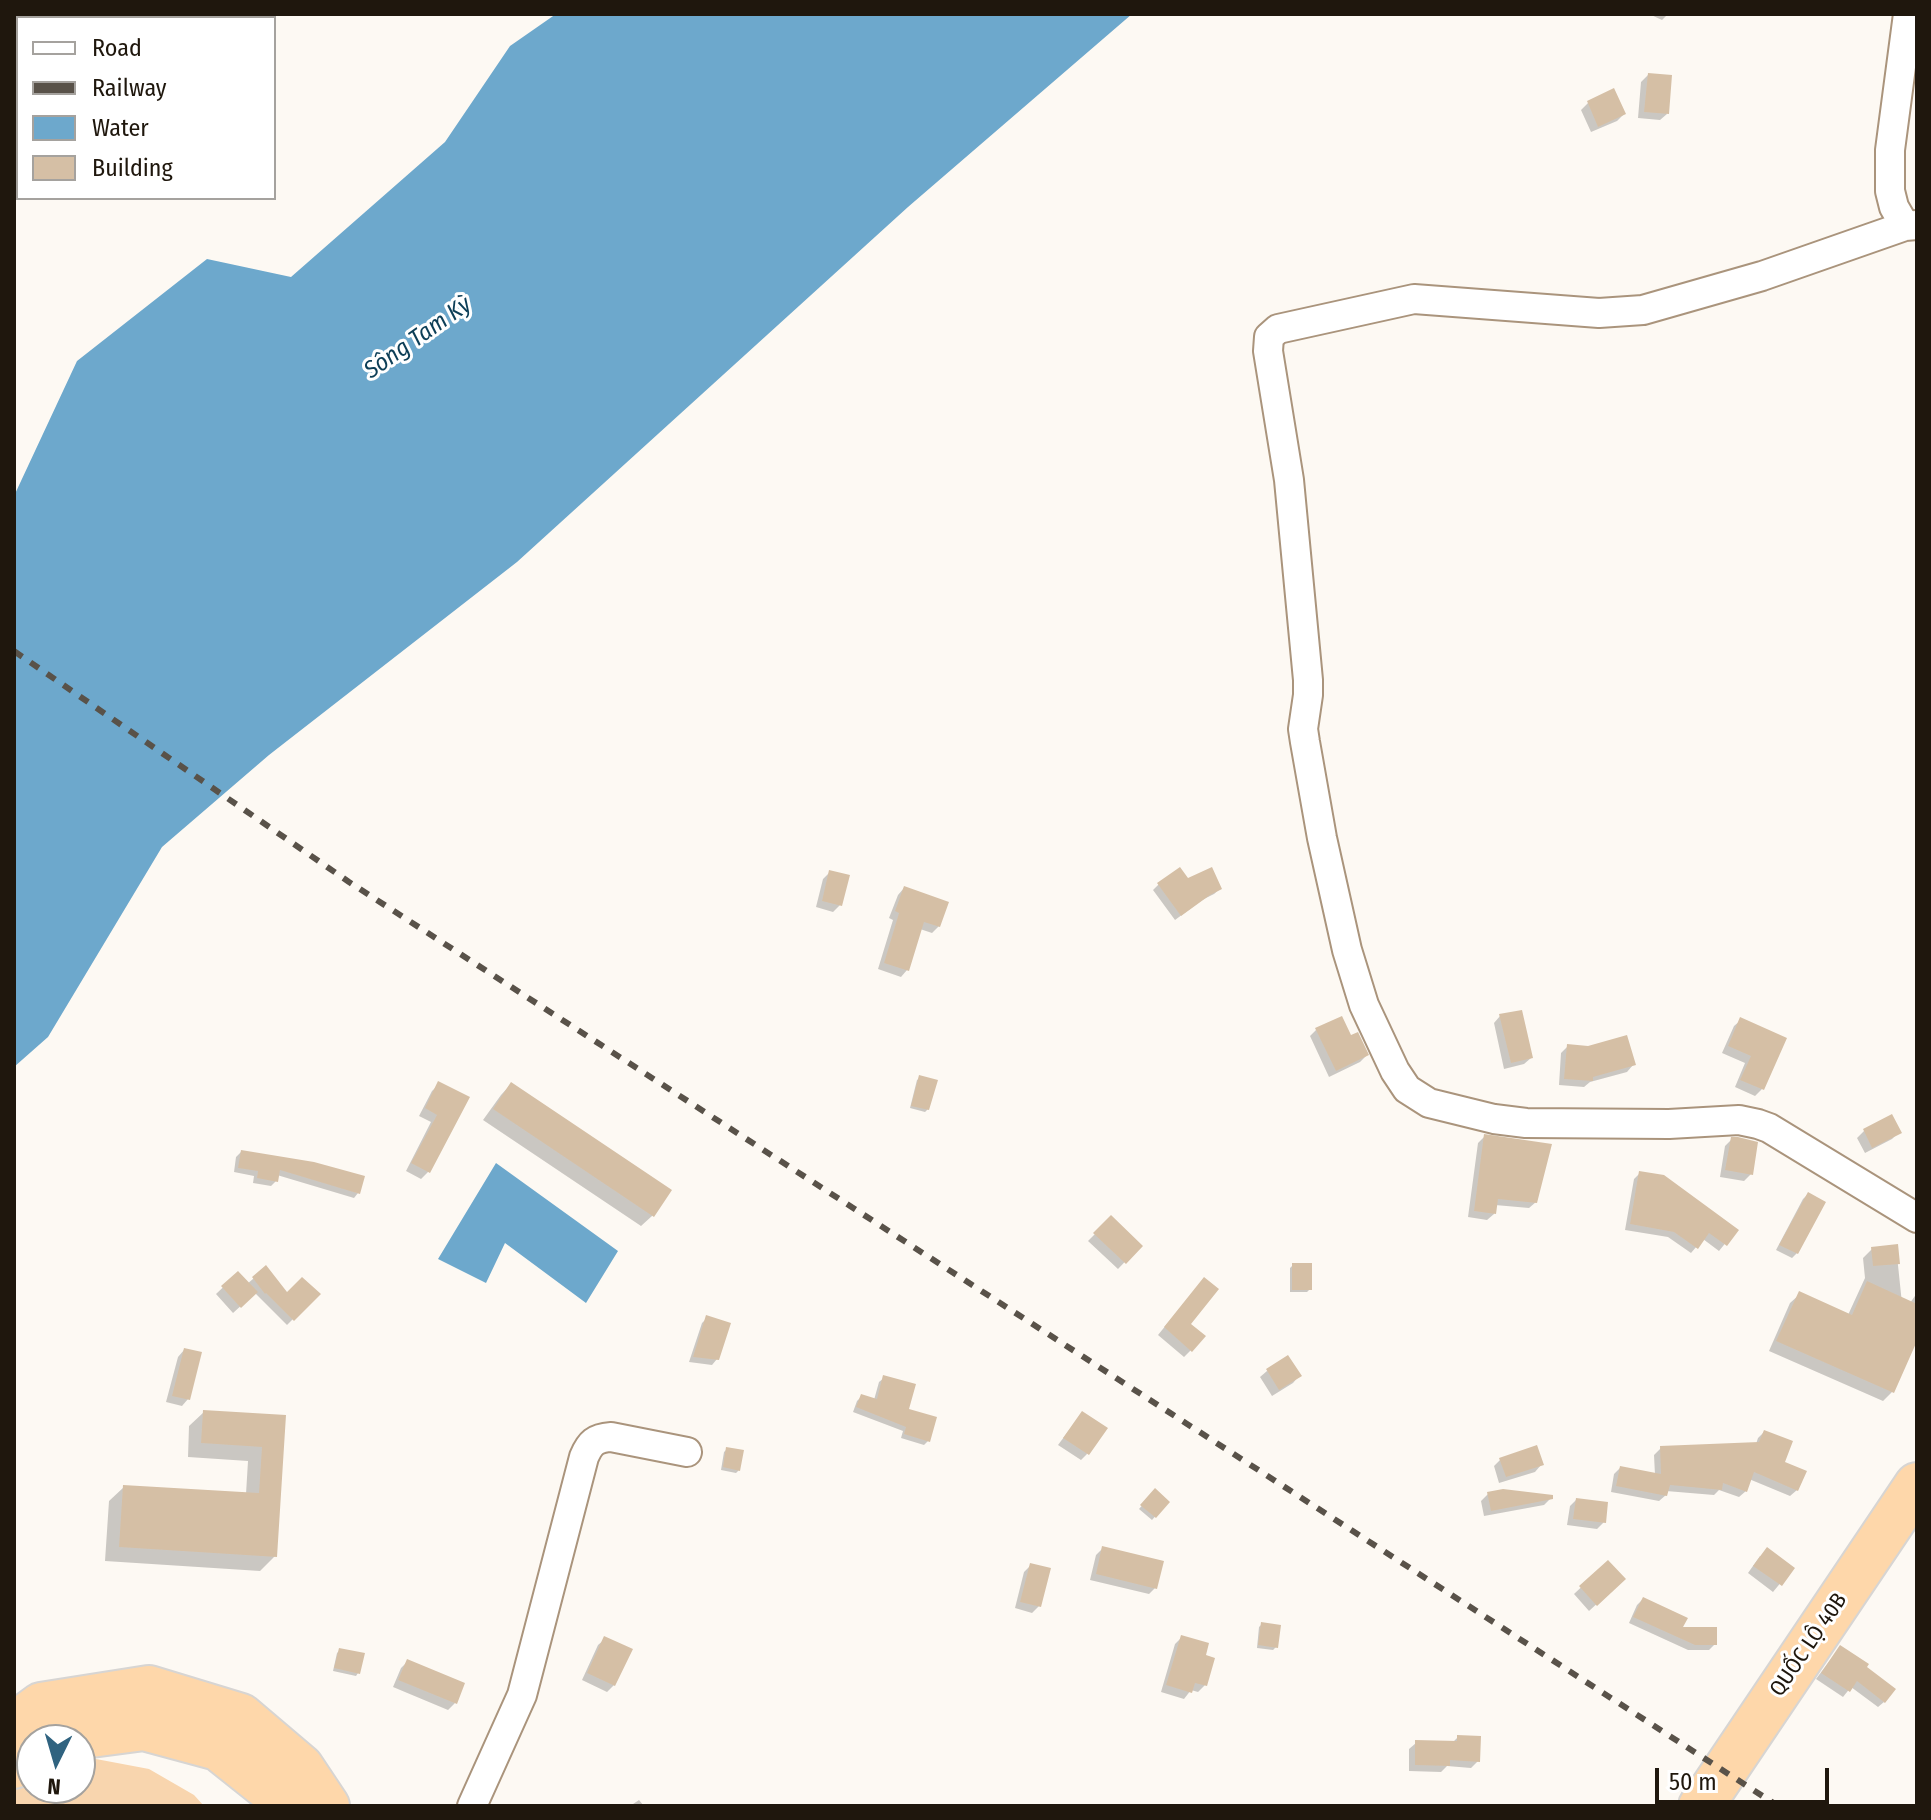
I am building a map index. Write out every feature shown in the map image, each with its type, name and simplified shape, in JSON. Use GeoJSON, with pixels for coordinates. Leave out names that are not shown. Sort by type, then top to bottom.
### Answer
{"type":"FeatureCollection","features":[{"type":"Feature","properties":{"kind":"highway","name":"QUỐC LỘ 40B"},"geometry":{"type":"LineString","coordinates":[[1701,1806],[1917,1485]]}},
{"type":"Feature","properties":{"kind":"highway"},"geometry":{"type":"LineString","coordinates":[[14,1725],[41,1705],[149,1688],[241,1716],[301,1767],[327,1806]]}},
{"type":"Feature","properties":{"kind":"highway"},"geometry":{"type":"LineString","coordinates":[[96,1734],[144,1728],[218,1748],[272,1791],[281,1806]]}},
{"type":"Feature","properties":{"kind":"street"},"geometry":{"type":"LineString","coordinates":[[1908,14],[1890,150],[1890,191],[1894,207],[1911,226],[1762,276],[1643,310],[1599,313],[1414,299],[1278,329],[1269,337],[1268,351],[1290,494],[1308,680],[1303,729],[1322,838],[1347,950],[1364,1005],[1395,1071],[1407,1089],[1429,1103],[1494,1119],[1526,1123],[1669,1124],[1739,1120],[1758,1124],[1917,1218]]}},
{"type":"Feature","properties":{"kind":"street"},"geometry":{"type":"LineString","coordinates":[[472,1806],[522,1695],[589,1444],[599,1438],[611,1437],[687,1452]]}},
{"type":"Feature","properties":{"kind":"shaded area"},"geometry":{"type":"Polygon","coordinates":[[[96,1759],[149,1769],[194,1795],[204,1806],[14,1806],[14,1783],[16,1804],[96,1804],[96,1759]]]}},
{"type":"Feature","properties":{"kind":"water","name":"Sông Tam Kỳ"},"geometry":{"type":"Polygon","coordinates":[[[556,14],[1132,14],[908,207],[517,562],[269,755],[162,847],[48,1037],[14,1067],[14,496],[77,361],[207,259],[291,277],[445,142],[510,46],[556,14]]]}},
{"type":"Feature","properties":{"kind":"water"},"geometry":{"type":"Polygon","coordinates":[[[496,1163],[618,1251],[586,1303],[505,1243],[486,1283],[438,1259],[496,1163]]]}},
{"type":"Feature","properties":{"kind":"building"},"geometry":{"type":"Polygon","coordinates":[[[1648,73],[1672,75],[1669,114],[1644,112],[1648,73]]]}},
{"type":"Feature","properties":{"kind":"building"},"geometry":{"type":"Polygon","coordinates":[[[1614,88],[1626,114],[1598,127],[1587,101],[1614,88]]]}},
{"type":"Feature","properties":{"kind":"building"},"geometry":{"type":"Polygon","coordinates":[[[1180,867],[1188,878],[1212,867],[1222,889],[1181,916],[1157,883],[1180,867]]]}},
{"type":"Feature","properties":{"kind":"building"},"geometry":{"type":"Polygon","coordinates":[[[829,870],[850,875],[842,906],[822,901],[829,870]]]}},
{"type":"Feature","properties":{"kind":"building"},"geometry":{"type":"Polygon","coordinates":[[[904,886],[949,902],[940,927],[924,922],[909,971],[884,963],[899,913],[895,911],[904,886]]]}},
{"type":"Feature","properties":{"kind":"building"},"geometry":{"type":"Polygon","coordinates":[[[1522,1010],[1533,1058],[1511,1063],[1499,1014],[1522,1010]]]}},
{"type":"Feature","properties":{"kind":"building"},"geometry":{"type":"Polygon","coordinates":[[[1342,1016],[1351,1035],[1358,1032],[1369,1055],[1336,1071],[1315,1028],[1342,1016]]]}},
{"type":"Feature","properties":{"kind":"building"},"geometry":{"type":"Polygon","coordinates":[[[1740,1017],[1787,1038],[1764,1090],[1740,1080],[1751,1056],[1728,1046],[1740,1017]]]}},
{"type":"Feature","properties":{"kind":"building"},"geometry":{"type":"Polygon","coordinates":[[[1627,1035],[1636,1065],[1593,1077],[1593,1081],[1564,1079],[1567,1044],[1588,1046],[1627,1035]]]}},
{"type":"Feature","properties":{"kind":"building"},"geometry":{"type":"Polygon","coordinates":[[[919,1075],[938,1080],[929,1110],[911,1106],[919,1075]]]}},
{"type":"Feature","properties":{"kind":"building"},"geometry":{"type":"Polygon","coordinates":[[[438,1081],[470,1097],[430,1173],[411,1163],[437,1115],[425,1108],[438,1081]]]}},
{"type":"Feature","properties":{"kind":"building"},"geometry":{"type":"Polygon","coordinates":[[[511,1082],[672,1190],[654,1217],[493,1109],[511,1082]]]}},
{"type":"Feature","properties":{"kind":"building"},"geometry":{"type":"Polygon","coordinates":[[[1892,1114],[1902,1133],[1872,1148],[1863,1129],[1892,1114]]]}},
{"type":"Feature","properties":{"kind":"building"},"geometry":{"type":"Polygon","coordinates":[[[1484,1134],[1552,1144],[1537,1203],[1498,1199],[1496,1214],[1474,1211],[1484,1134]]]}},
{"type":"Feature","properties":{"kind":"building"},"geometry":{"type":"Polygon","coordinates":[[[1731,1137],[1758,1142],[1753,1175],[1725,1170],[1731,1137]]]}},
{"type":"Feature","properties":{"kind":"building"},"geometry":{"type":"Polygon","coordinates":[[[241,1150],[314,1162],[365,1176],[360,1194],[280,1170],[278,1182],[257,1178],[258,1171],[238,1168],[241,1150]]]}},
{"type":"Feature","properties":{"kind":"building"},"geometry":{"type":"Polygon","coordinates":[[[1639,1171],[1664,1175],[1739,1230],[1727,1246],[1709,1233],[1698,1249],[1674,1232],[1630,1224],[1639,1171]]]}},
{"type":"Feature","properties":{"kind":"building"},"geometry":{"type":"Polygon","coordinates":[[[1808,1192],[1826,1202],[1798,1254],[1779,1245],[1808,1192]]]}},
{"type":"Feature","properties":{"kind":"building"},"geometry":{"type":"Polygon","coordinates":[[[1111,1215],[1143,1246],[1126,1264],[1093,1233],[1111,1215]]]}},
{"type":"Feature","properties":{"kind":"building"},"geometry":{"type":"Polygon","coordinates":[[[1898,1244],[1900,1264],[1873,1266],[1871,1247],[1898,1244]]]}},
{"type":"Feature","properties":{"kind":"building"},"geometry":{"type":"Polygon","coordinates":[[[1292,1263],[1312,1263],[1312,1290],[1292,1290],[1292,1263]]]}},
{"type":"Feature","properties":{"kind":"building"},"geometry":{"type":"Polygon","coordinates":[[[266,1265],[287,1292],[302,1277],[321,1294],[294,1321],[252,1277],[266,1265]]]}},
{"type":"Feature","properties":{"kind":"building"},"geometry":{"type":"Polygon","coordinates":[[[238,1271],[258,1292],[241,1308],[221,1286],[238,1271]]]}},
{"type":"Feature","properties":{"kind":"building"},"geometry":{"type":"Polygon","coordinates":[[[1204,1277],[1219,1289],[1191,1324],[1206,1336],[1192,1352],[1164,1327],[1204,1277]]]}},
{"type":"Feature","properties":{"kind":"building"},"geometry":{"type":"Polygon","coordinates":[[[1867,1281],[1917,1304],[1917,1341],[1894,1393],[1776,1341],[1799,1291],[1852,1315],[1867,1281]]]}},
{"type":"Feature","properties":{"kind":"building"},"geometry":{"type":"Polygon","coordinates":[[[706,1315],[731,1323],[719,1360],[693,1357],[706,1315]]]}},
{"type":"Feature","properties":{"kind":"building"},"geometry":{"type":"Polygon","coordinates":[[[184,1348],[202,1352],[190,1400],[172,1396],[184,1348]]]}},
{"type":"Feature","properties":{"kind":"building"},"geometry":{"type":"Polygon","coordinates":[[[1288,1355],[1302,1376],[1279,1390],[1266,1369],[1288,1355]]]}},
{"type":"Feature","properties":{"kind":"building"},"geometry":{"type":"Polygon","coordinates":[[[883,1375],[916,1384],[909,1409],[937,1417],[930,1442],[904,1434],[906,1427],[856,1407],[861,1394],[877,1399],[883,1375]]]}},
{"type":"Feature","properties":{"kind":"building"},"geometry":{"type":"Polygon","coordinates":[[[203,1410],[286,1415],[277,1557],[119,1547],[123,1485],[259,1493],[262,1447],[201,1443],[203,1410]]]}},
{"type":"Feature","properties":{"kind":"building"},"geometry":{"type":"Polygon","coordinates":[[[1082,1411],[1108,1428],[1089,1455],[1063,1438],[1082,1411]]]}},
{"type":"Feature","properties":{"kind":"building"},"geometry":{"type":"Polygon","coordinates":[[[1764,1430],[1793,1441],[1785,1462],[1807,1471],[1798,1491],[1754,1472],[1747,1492],[1723,1483],[1722,1490],[1670,1485],[1667,1496],[1616,1486],[1620,1466],[1661,1474],[1660,1446],[1759,1442],[1764,1430]]]}},
{"type":"Feature","properties":{"kind":"building"},"geometry":{"type":"Polygon","coordinates":[[[1537,1445],[1544,1465],[1506,1477],[1499,1458],[1537,1445]]]}},
{"type":"Feature","properties":{"kind":"building"},"geometry":{"type":"Polygon","coordinates":[[[726,1447],[744,1450],[740,1471],[723,1467],[726,1447]]]}},
{"type":"Feature","properties":{"kind":"building"},"geometry":{"type":"Polygon","coordinates":[[[1155,1488],[1170,1502],[1156,1518],[1140,1505],[1155,1488]]]}},
{"type":"Feature","properties":{"kind":"building"},"geometry":{"type":"Polygon","coordinates":[[[1503,1489],[1553,1495],[1553,1499],[1491,1511],[1487,1492],[1503,1489]]]}},
{"type":"Feature","properties":{"kind":"building"},"geometry":{"type":"Polygon","coordinates":[[[1576,1498],[1608,1502],[1606,1523],[1573,1519],[1576,1498]]]}},
{"type":"Feature","properties":{"kind":"building"},"geometry":{"type":"Polygon","coordinates":[[[1102,1546],[1164,1561],[1157,1589],[1096,1574],[1102,1546]]]}},
{"type":"Feature","properties":{"kind":"building"},"geometry":{"type":"Polygon","coordinates":[[[1767,1547],[1795,1568],[1782,1586],[1753,1566],[1767,1547]]]}},
{"type":"Feature","properties":{"kind":"building"},"geometry":{"type":"Polygon","coordinates":[[[1608,1560],[1626,1579],[1597,1606],[1579,1586],[1608,1560]]]}},
{"type":"Feature","properties":{"kind":"building"},"geometry":{"type":"Polygon","coordinates":[[[1030,1563],[1051,1568],[1041,1607],[1020,1602],[1030,1563]]]}},
{"type":"Feature","properties":{"kind":"building"},"geometry":{"type":"Polygon","coordinates":[[[1643,1597],[1688,1618],[1683,1627],[1717,1627],[1717,1645],[1695,1645],[1633,1617],[1643,1597]]]}},
{"type":"Feature","properties":{"kind":"building"},"geometry":{"type":"Polygon","coordinates":[[[1261,1622],[1281,1625],[1278,1648],[1258,1645],[1261,1622]]]}},
{"type":"Feature","properties":{"kind":"building"},"geometry":{"type":"Polygon","coordinates":[[[1181,1635],[1209,1643],[1206,1655],[1215,1658],[1207,1686],[1195,1683],[1192,1693],[1166,1685],[1181,1635]]]}},
{"type":"Feature","properties":{"kind":"building"},"geometry":{"type":"Polygon","coordinates":[[[604,1636],[633,1649],[615,1686],[587,1673],[604,1636]]]}},
{"type":"Feature","properties":{"kind":"building"},"geometry":{"type":"Polygon","coordinates":[[[1840,1645],[1869,1664],[1867,1667],[1896,1689],[1885,1703],[1857,1681],[1850,1692],[1821,1673],[1840,1645]]]}},
{"type":"Feature","properties":{"kind":"building"},"geometry":{"type":"Polygon","coordinates":[[[339,1648],[365,1653],[360,1674],[334,1668],[339,1648]]]}},
{"type":"Feature","properties":{"kind":"building"},"geometry":{"type":"Polygon","coordinates":[[[407,1659],[465,1683],[457,1704],[398,1680],[407,1659]]]}},
{"type":"Feature","properties":{"kind":"building"},"geometry":{"type":"Polygon","coordinates":[[[1457,1735],[1481,1736],[1480,1762],[1450,1760],[1450,1766],[1415,1765],[1415,1740],[1457,1741],[1457,1735]]]}},
{"type":"Feature","properties":{"kind":"railway"},"geometry":{"type":"LineString","coordinates":[[14,651],[349,882],[1778,1806]]}}]}
